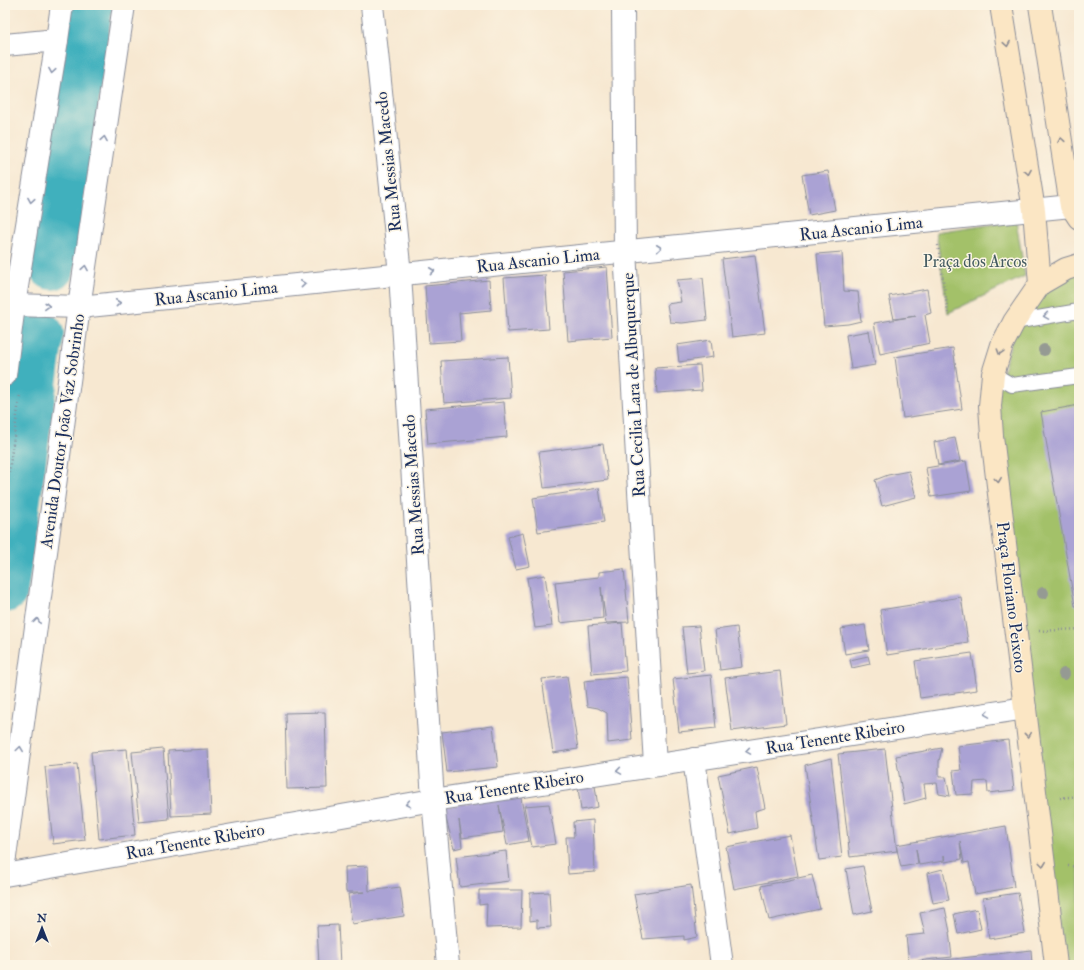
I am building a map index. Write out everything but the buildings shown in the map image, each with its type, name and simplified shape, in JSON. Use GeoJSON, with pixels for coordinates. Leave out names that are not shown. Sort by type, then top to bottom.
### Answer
{"type":"FeatureCollection","features":[{"type":"Feature","properties":{"kind":"main road"},"geometry":{"type":"LineString","coordinates":[[1001,5],[1034,210],[1040,284]]}},
{"type":"Feature","properties":{"kind":"main road"},"geometry":{"type":"LineString","coordinates":[[1040,5],[1075,212]]}},
{"type":"Feature","properties":{"kind":"main road","name":"Praça Floriano Peixoto"},"geometry":{"type":"LineString","coordinates":[[1056,965],[1035,802],[1017,632],[992,436],[990,406],[993,374],[1002,345],[1014,322],[1040,284],[1066,269],[1079,265]]}},
{"type":"Feature","properties":{"kind":"street"},"geometry":{"type":"LineString","coordinates":[[5,375],[10,305],[62,5]]}},
{"type":"Feature","properties":{"kind":"street","name":"Avenida Doutor João Vaz Sobrinho"},"geometry":{"type":"LineString","coordinates":[[5,857],[79,307],[124,5]]}},
{"type":"Feature","properties":{"kind":"street","name":"Rua Messias Macedo"},"geometry":{"type":"LineString","coordinates":[[372,5],[400,274],[433,800],[448,965]]}},
{"type":"Feature","properties":{"kind":"street","name":"Rua Cecilia Lara de Albuquerque"},"geometry":{"type":"LineString","coordinates":[[623,5],[625,252],[655,765]]}},
{"type":"Feature","properties":{"kind":"street"},"geometry":{"type":"LineString","coordinates":[[5,45],[57,40]]}},
{"type":"Feature","properties":{"kind":"street","name":"Rua Ascanio Lima"},"geometry":{"type":"LineString","coordinates":[[10,305],[79,307],[1034,210],[1075,212]]}},
{"type":"Feature","properties":{"kind":"street","name":"Rua Tenente Ribeiro"},"geometry":{"type":"LineString","coordinates":[[5,874],[433,800],[1025,708]]}},
{"type":"Feature","properties":{"kind":"street"},"geometry":{"type":"LineString","coordinates":[[694,759],[722,965]]}},
{"type":"Feature","properties":{"kind":"lane"},"geometry":{"type":"LineString","coordinates":[[1014,322],[1079,311]]}},
{"type":"Feature","properties":{"kind":"lane"},"geometry":{"type":"LineString","coordinates":[[993,374],[1012,385],[1079,376]]}},
{"type":"Feature","properties":{"kind":"path"},"geometry":{"type":"LineString","coordinates":[[935,220],[948,312]]}},
{"type":"Feature","properties":{"kind":"path"},"geometry":{"type":"LineString","coordinates":[[1017,632],[1079,629]]}},
{"type":"Feature","properties":{"kind":"green space","name":"Praça dos Arcos"},"geometry":{"type":"Polygon","coordinates":[[[1016,220],[1025,276],[948,313],[936,232],[1016,220]]]}},
{"type":"Feature","properties":{"kind":"green space"},"geometry":{"type":"Polygon","coordinates":[[[1079,269],[1079,309],[1018,319],[1042,286],[1079,269]]]}},
{"type":"Feature","properties":{"kind":"green space"},"geometry":{"type":"Polygon","coordinates":[[[1079,314],[1079,965],[1059,965],[993,408],[1016,324],[1079,314]]]}},
{"type":"Feature","properties":{"kind":"waterway"},"geometry":{"type":"LineString","coordinates":[[52,267],[90,5]]}},
{"type":"Feature","properties":{"kind":"waterway"},"geometry":{"type":"LineString","coordinates":[[5,590],[41,334]]}}]}
